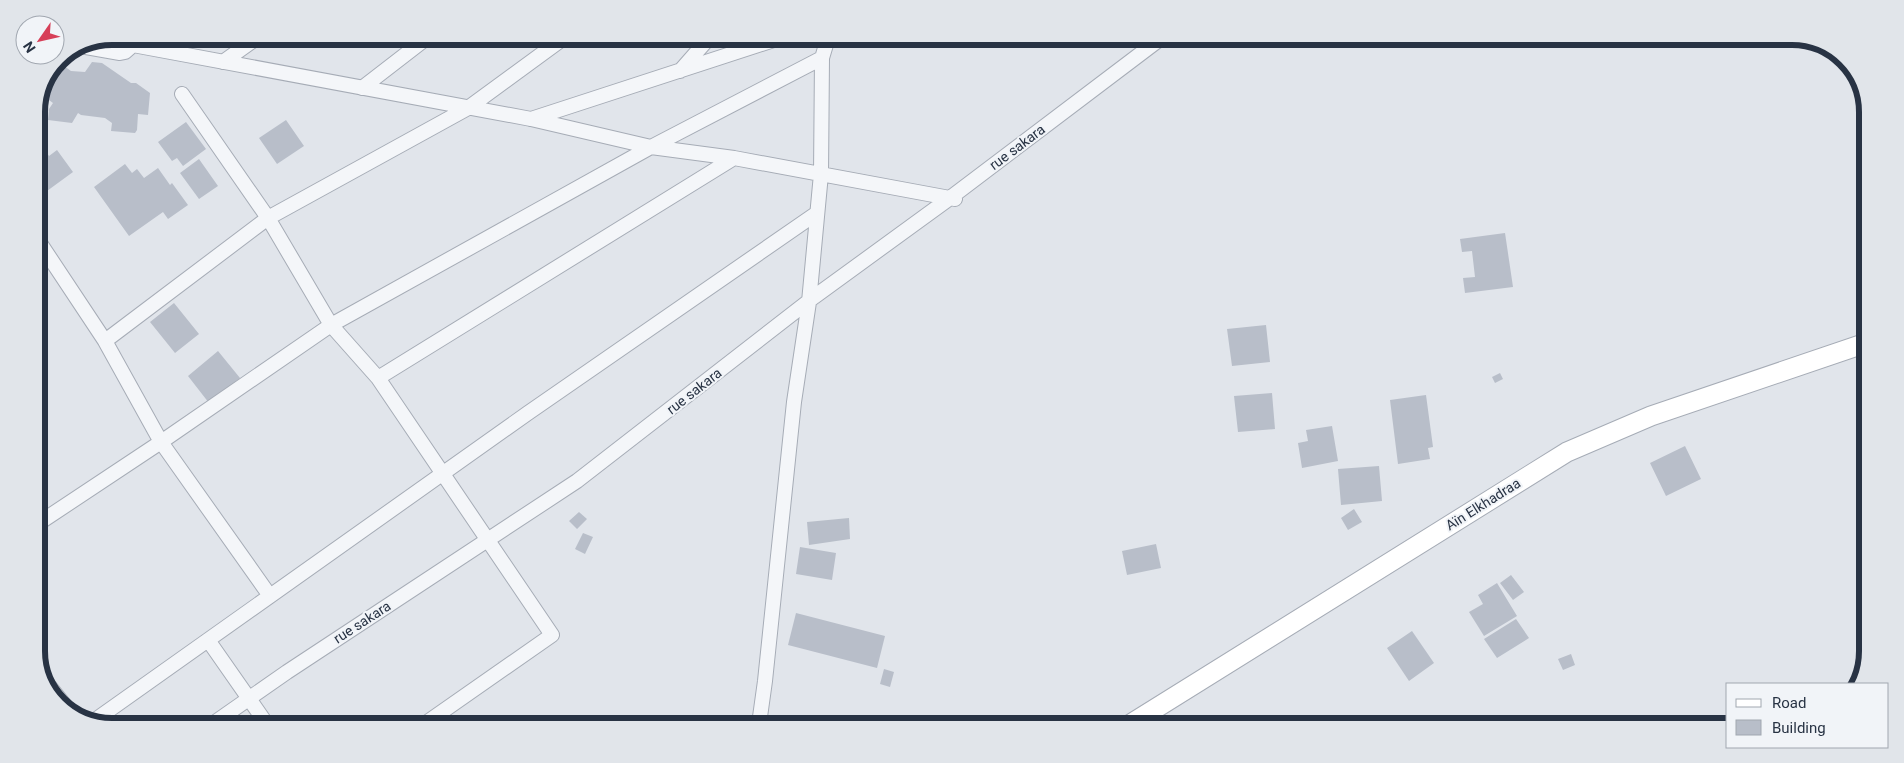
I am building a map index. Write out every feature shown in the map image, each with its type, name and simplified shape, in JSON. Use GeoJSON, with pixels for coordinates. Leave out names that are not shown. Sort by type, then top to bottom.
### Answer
{"type":"FeatureCollection","features":[{"type":"Feature","properties":{"kind":"main road","name":"Aïn Elkhadraa"},"geometry":{"type":"LineString","coordinates":[[1140,718],[1567,452],[1650,416],[1859,345]]}},
{"type":"Feature","properties":{"kind":"street"},"geometry":{"type":"LineString","coordinates":[[93,48],[120,53],[126,52],[130,45]]}},
{"type":"Feature","properties":{"kind":"street"},"geometry":{"type":"LineString","coordinates":[[153,45],[223,62],[531,120],[651,147],[734,158],[956,199]]}},
{"type":"Feature","properties":{"kind":"street"},"geometry":{"type":"LineString","coordinates":[[223,62],[247,45]]}},
{"type":"Feature","properties":{"kind":"street"},"geometry":{"type":"LineString","coordinates":[[362,88],[418,45]]}},
{"type":"Feature","properties":{"kind":"street"},"geometry":{"type":"LineString","coordinates":[[105,341],[268,218],[468,108],[554,45]]}},
{"type":"Feature","properties":{"kind":"street"},"geometry":{"type":"LineString","coordinates":[[680,71],[703,45]]}},
{"type":"Feature","properties":{"kind":"street"},"geometry":{"type":"LineString","coordinates":[[531,120],[759,45]]}},
{"type":"Feature","properties":{"kind":"street"},"geometry":{"type":"LineString","coordinates":[[760,718],[794,402],[809,302],[821,174],[822,58],[826,45]]}},
{"type":"Feature","properties":{"kind":"street","name":"rue sakara"},"geometry":{"type":"LineString","coordinates":[[221,718],[577,481],[809,302],[956,199],[1152,45]]}},
{"type":"Feature","properties":{"kind":"street"},"geometry":{"type":"LineString","coordinates":[[45,519],[161,442],[331,324],[651,147],[822,58]]}},
{"type":"Feature","properties":{"kind":"street"},"geometry":{"type":"LineString","coordinates":[[182,94],[268,218],[331,324],[378,378],[552,635],[434,718]]}},
{"type":"Feature","properties":{"kind":"street"},"geometry":{"type":"LineString","coordinates":[[378,378],[734,158]]}},
{"type":"Feature","properties":{"kind":"street"},"geometry":{"type":"LineString","coordinates":[[101,716],[443,473],[817,213]]}},
{"type":"Feature","properties":{"kind":"street"},"geometry":{"type":"LineString","coordinates":[[45,250],[105,341],[161,442],[270,596]]}},
{"type":"Feature","properties":{"kind":"street"},"geometry":{"type":"LineString","coordinates":[[208,640],[263,718]]}},
{"type":"Feature","properties":{"kind":"building"},"geometry":{"type":"Polygon","coordinates":[[[92,62],[102,63],[131,83],[136,83],[150,93],[148,115],[138,114],[137,130],[135,133],[111,131],[112,123],[105,118],[78,113],[72,123],[48,120],[49,109],[53,103],[46,98],[56,75],[60,73],[64,66],[71,71],[85,72],[92,62]]]}},
{"type":"Feature","properties":{"kind":"building"},"geometry":{"type":"Polygon","coordinates":[[[286,120],[304,146],[277,164],[259,138],[286,120]]]}},
{"type":"Feature","properties":{"kind":"building"},"geometry":{"type":"Polygon","coordinates":[[[186,122],[206,149],[183,166],[177,158],[172,161],[158,142],[186,122]]]}},
{"type":"Feature","properties":{"kind":"building"},"geometry":{"type":"Polygon","coordinates":[[[45,150],[49,156],[57,150],[73,172],[45,192],[45,150]]]}},
{"type":"Feature","properties":{"kind":"building"},"geometry":{"type":"Polygon","coordinates":[[[199,159],[218,186],[199,199],[180,173],[199,159]]]}},
{"type":"Feature","properties":{"kind":"building"},"geometry":{"type":"Polygon","coordinates":[[[125,164],[132,173],[137,169],[144,178],[158,168],[188,205],[168,219],[163,212],[129,236],[94,187],[125,164]]]}},
{"type":"Feature","properties":{"kind":"building"},"geometry":{"type":"Polygon","coordinates":[[[1505,233],[1513,287],[1465,293],[1463,278],[1475,277],[1472,251],[1462,252],[1460,239],[1505,233]]]}},
{"type":"Feature","properties":{"kind":"building"},"geometry":{"type":"Polygon","coordinates":[[[174,303],[199,334],[175,353],[150,322],[174,303]]]}},
{"type":"Feature","properties":{"kind":"building"},"geometry":{"type":"Polygon","coordinates":[[[1266,325],[1270,362],[1232,366],[1227,329],[1266,325]]]}},
{"type":"Feature","properties":{"kind":"building"},"geometry":{"type":"Polygon","coordinates":[[[218,351],[240,378],[209,403],[188,376],[218,351]]]}},
{"type":"Feature","properties":{"kind":"building"},"geometry":{"type":"Polygon","coordinates":[[[1500,373],[1503,379],[1495,383],[1492,377],[1500,373]]]}},
{"type":"Feature","properties":{"kind":"building"},"geometry":{"type":"Polygon","coordinates":[[[1272,393],[1275,429],[1238,432],[1234,396],[1272,393]]]}},
{"type":"Feature","properties":{"kind":"building"},"geometry":{"type":"Polygon","coordinates":[[[1426,395],[1433,447],[1428,448],[1430,459],[1398,464],[1390,400],[1426,395]]]}},
{"type":"Feature","properties":{"kind":"building"},"geometry":{"type":"Polygon","coordinates":[[[1332,426],[1338,461],[1302,468],[1298,443],[1308,441],[1306,430],[1332,426]]]}},
{"type":"Feature","properties":{"kind":"building"},"geometry":{"type":"Polygon","coordinates":[[[1685,446],[1701,479],[1666,496],[1650,463],[1685,446]]]}},
{"type":"Feature","properties":{"kind":"building"},"geometry":{"type":"Polygon","coordinates":[[[1379,466],[1382,501],[1341,505],[1338,469],[1379,466]]]}},
{"type":"Feature","properties":{"kind":"building"},"geometry":{"type":"Polygon","coordinates":[[[1354,509],[1362,522],[1348,530],[1341,518],[1354,509]]]}},
{"type":"Feature","properties":{"kind":"building"},"geometry":{"type":"Polygon","coordinates":[[[579,512],[587,519],[577,529],[569,521],[579,512]]]}},
{"type":"Feature","properties":{"kind":"building"},"geometry":{"type":"Polygon","coordinates":[[[849,518],[850,539],[809,545],[807,522],[849,518]]]}},
{"type":"Feature","properties":{"kind":"building"},"geometry":{"type":"Polygon","coordinates":[[[583,533],[593,537],[585,554],[575,549],[583,533]]]}},
{"type":"Feature","properties":{"kind":"building"},"geometry":{"type":"Polygon","coordinates":[[[1156,544],[1161,568],[1127,575],[1122,551],[1156,544]]]}},
{"type":"Feature","properties":{"kind":"building"},"geometry":{"type":"Polygon","coordinates":[[[800,547],[836,553],[832,580],[796,574],[800,547]]]}},
{"type":"Feature","properties":{"kind":"building"},"geometry":{"type":"Polygon","coordinates":[[[1511,575],[1524,592],[1513,600],[1500,583],[1511,575]]]}},
{"type":"Feature","properties":{"kind":"building"},"geometry":{"type":"Polygon","coordinates":[[[1497,583],[1517,616],[1484,636],[1469,612],[1483,604],[1478,595],[1497,583]]]}},
{"type":"Feature","properties":{"kind":"building"},"geometry":{"type":"Polygon","coordinates":[[[796,613],[885,636],[877,668],[788,645],[796,613]]]}},
{"type":"Feature","properties":{"kind":"building"},"geometry":{"type":"Polygon","coordinates":[[[1516,619],[1529,638],[1497,658],[1484,639],[1516,619]]]}},
{"type":"Feature","properties":{"kind":"building"},"geometry":{"type":"Polygon","coordinates":[[[1412,631],[1434,663],[1409,681],[1387,648],[1412,631]]]}},
{"type":"Feature","properties":{"kind":"building"},"geometry":{"type":"Polygon","coordinates":[[[1571,654],[1575,665],[1563,670],[1558,659],[1571,654]]]}},
{"type":"Feature","properties":{"kind":"building"},"geometry":{"type":"Polygon","coordinates":[[[884,669],[894,672],[890,687],[880,684],[884,669]]]}}]}
